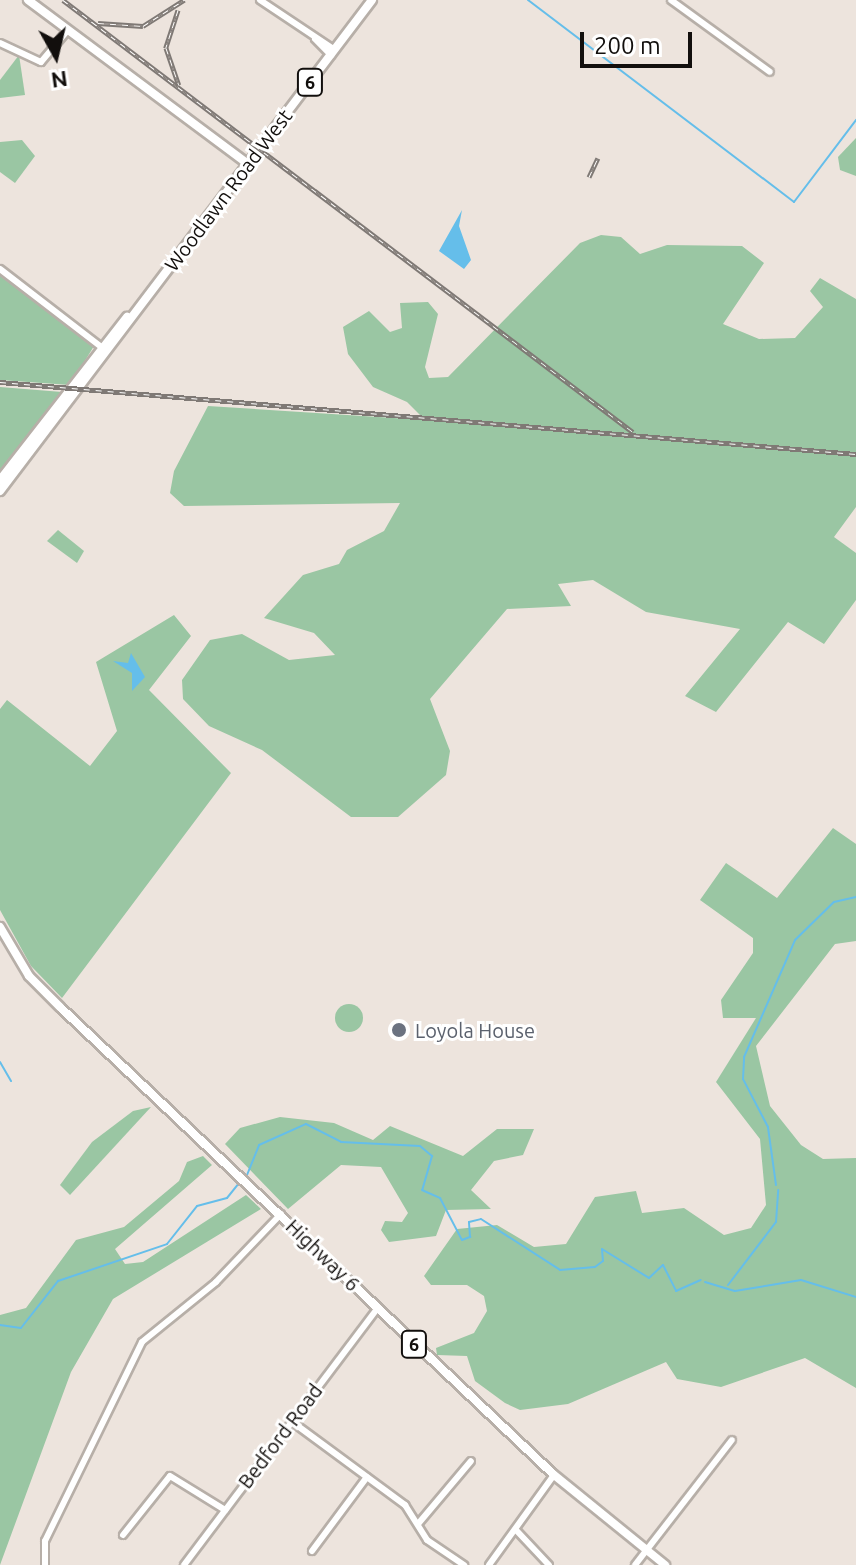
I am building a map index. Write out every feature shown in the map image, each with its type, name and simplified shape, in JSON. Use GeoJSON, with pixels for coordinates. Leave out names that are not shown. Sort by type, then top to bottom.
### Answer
{"type":"FeatureCollection","features":[{"type":"Feature","properties":{"kind":"main road"},"geometry":{"type":"LineString","coordinates":[[28,0],[248,164]]}},
{"type":"Feature","properties":{"kind":"main road","name":"Woodlawn Road West"},"geometry":{"type":"LineString","coordinates":[[0,480],[141,303],[372,0]]}},
{"type":"Feature","properties":{"kind":"main road","name":"Woodlawn Road West"},"geometry":{"type":"LineString","coordinates":[[0,491],[104,349]]}},
{"type":"Feature","properties":{"kind":"main road","name":"Highway 6"},"geometry":{"type":"LineString","coordinates":[[0,927],[29,976],[554,1475],[665,1565]]}},
{"type":"Feature","properties":{"kind":"street"},"geometry":{"type":"LineString","coordinates":[[260,0],[333,52]]}},
{"type":"Feature","properties":{"kind":"street"},"geometry":{"type":"LineString","coordinates":[[671,0],[770,72]]}},
{"type":"Feature","properties":{"kind":"street"},"geometry":{"type":"LineString","coordinates":[[0,43],[41,62],[68,30]]}},
{"type":"Feature","properties":{"kind":"street"},"geometry":{"type":"LineString","coordinates":[[0,269],[104,349]]}},
{"type":"Feature","properties":{"kind":"street"},"geometry":{"type":"LineString","coordinates":[[45,1565],[45,1541],[142,1342],[216,1282],[281,1214]]}},
{"type":"Feature","properties":{"kind":"street","name":"Bedford Road"},"geometry":{"type":"LineString","coordinates":[[184,1565],[378,1308]]}},
{"type":"Feature","properties":{"kind":"street"},"geometry":{"type":"LineString","coordinates":[[291,1421],[367,1477],[418,1524],[427,1540],[464,1565]]}},
{"type":"Feature","properties":{"kind":"street"},"geometry":{"type":"LineString","coordinates":[[635,1565],[732,1440]]}},
{"type":"Feature","properties":{"kind":"street"},"geometry":{"type":"LineString","coordinates":[[418,1524],[471,1461]]}},
{"type":"Feature","properties":{"kind":"street"},"geometry":{"type":"LineString","coordinates":[[489,1565],[554,1475]]}},
{"type":"Feature","properties":{"kind":"street"},"geometry":{"type":"LineString","coordinates":[[123,1535],[170,1476],[225,1510]]}},
{"type":"Feature","properties":{"kind":"street"},"geometry":{"type":"LineString","coordinates":[[312,1551],[367,1477]]}},
{"type":"Feature","properties":{"kind":"street"},"geometry":{"type":"LineString","coordinates":[[516,1530],[549,1565]]}},
{"type":"Feature","properties":{"kind":"green space"},"geometry":{"type":"Polygon","coordinates":[[[19,55],[25,95],[0,98],[0,80],[19,55]]]}},
{"type":"Feature","properties":{"kind":"green space"},"geometry":{"type":"Polygon","coordinates":[[[856,138],[856,176],[840,170],[838,157],[856,138]]]}},
{"type":"Feature","properties":{"kind":"green space"},"geometry":{"type":"Polygon","coordinates":[[[22,140],[35,156],[15,183],[0,172],[0,142],[22,140]]]}},
{"type":"Feature","properties":{"kind":"green space"},"geometry":{"type":"Polygon","coordinates":[[[601,235],[621,237],[640,254],[667,245],[742,246],[764,263],[723,324],[759,339],[795,338],[823,307],[810,291],[820,278],[856,299],[856,507],[834,537],[856,553],[856,600],[824,644],[788,622],[716,712],[685,696],[740,629],[646,612],[593,580],[558,584],[571,606],[507,609],[430,699],[450,751],[446,775],[398,817],[351,817],[262,750],[209,726],[183,699],[182,680],[210,640],[242,634],[289,660],[335,655],[314,633],[264,618],[303,575],[339,564],[347,550],[384,531],[400,503],[184,506],[170,493],[174,471],[208,406],[425,420],[407,402],[373,387],[348,354],[343,327],[369,311],[390,332],[402,328],[400,303],[428,302],[438,314],[425,367],[429,378],[448,377],[580,243],[601,235]]]}},
{"type":"Feature","properties":{"kind":"green space"},"geometry":{"type":"Polygon","coordinates":[[[0,273],[94,346],[70,385],[0,380],[0,273]]]}},
{"type":"Feature","properties":{"kind":"green space"},"geometry":{"type":"Polygon","coordinates":[[[0,387],[62,392],[0,473],[0,387]]]}},
{"type":"Feature","properties":{"kind":"green space"},"geometry":{"type":"Polygon","coordinates":[[[58,530],[84,551],[77,563],[47,541],[58,530]]]}},
{"type":"Feature","properties":{"kind":"green space"},"geometry":{"type":"Polygon","coordinates":[[[174,615],[191,636],[149,690],[231,773],[62,998],[31,966],[0,910],[0,709],[7,700],[90,766],[117,731],[96,662],[174,615]]]}},
{"type":"Feature","properties":{"kind":"green space"},"geometry":{"type":"Polygon","coordinates":[[[833,828],[856,844],[856,941],[835,944],[756,1046],[770,1106],[801,1145],[823,1159],[856,1158],[856,1388],[805,1358],[721,1387],[677,1379],[666,1362],[568,1404],[520,1410],[505,1403],[475,1381],[467,1356],[437,1355],[436,1348],[474,1333],[487,1311],[484,1296],[467,1285],[431,1285],[424,1276],[457,1229],[497,1225],[534,1247],[566,1244],[595,1197],[636,1191],[642,1213],[684,1208],[724,1235],[751,1228],[766,1205],[760,1139],[716,1082],[756,1018],[723,1018],[721,1000],[753,953],[753,938],[700,900],[726,863],[777,898],[833,828]]]}},
{"type":"Feature","properties":{"kind":"green space"},"geometry":{"type":"Polygon","coordinates":[[[349,1004],[359,1008],[363,1018],[359,1028],[349,1032],[339,1028],[335,1018],[339,1008],[349,1004]]]}},
{"type":"Feature","properties":{"kind":"green space"},"geometry":{"type":"Polygon","coordinates":[[[151,1107],[70,1195],[60,1185],[92,1142],[133,1111],[151,1107]]]}},
{"type":"Feature","properties":{"kind":"green space"},"geometry":{"type":"Polygon","coordinates":[[[280,1117],[334,1123],[373,1140],[390,1126],[463,1156],[497,1129],[534,1129],[523,1155],[494,1161],[471,1190],[491,1209],[446,1210],[436,1236],[389,1242],[381,1230],[385,1221],[402,1222],[408,1213],[381,1167],[341,1165],[288,1209],[225,1144],[240,1128],[280,1117]]]}},
{"type":"Feature","properties":{"kind":"green space"},"geometry":{"type":"Polygon","coordinates":[[[203,1156],[212,1165],[115,1249],[125,1264],[143,1262],[246,1195],[261,1209],[113,1299],[71,1372],[0,1565],[0,1315],[26,1308],[76,1240],[124,1227],[179,1181],[187,1162],[203,1156]]]}},
{"type":"Feature","properties":{"kind":"water"},"geometry":{"type":"Polygon","coordinates":[[[462,210],[459,226],[471,260],[464,269],[439,251],[462,210]]]}},
{"type":"Feature","properties":{"kind":"water"},"geometry":{"type":"Polygon","coordinates":[[[131,653],[145,677],[132,691],[132,673],[113,661],[128,663],[131,653]]]}},
{"type":"Feature","properties":{"kind":"waterway"},"geometry":{"type":"LineString","coordinates":[[528,0],[794,202],[856,120]]}},
{"type":"Feature","properties":{"kind":"waterway"},"geometry":{"type":"LineString","coordinates":[[776,1185],[768,1127],[743,1079],[744,1057],[795,940],[834,902],[856,897]]}},
{"type":"Feature","properties":{"kind":"waterway"},"geometry":{"type":"LineString","coordinates":[[0,1062],[11,1081]]}},
{"type":"Feature","properties":{"kind":"waterway"},"geometry":{"type":"LineString","coordinates":[[247,1175],[259,1145],[306,1124],[341,1142],[420,1146],[432,1156],[422,1190],[440,1198],[462,1240],[470,1237],[469,1222],[481,1219],[560,1270],[595,1267],[603,1261],[602,1249],[649,1278],[663,1265],[676,1291],[701,1280]]}},
{"type":"Feature","properties":{"kind":"waterway"},"geometry":{"type":"LineString","coordinates":[[0,1325],[21,1328],[58,1281],[167,1244],[197,1206],[227,1198],[239,1183]]}},
{"type":"Feature","properties":{"kind":"waterway"},"geometry":{"type":"LineString","coordinates":[[728,1285],[776,1222],[778,1190]]}},
{"type":"Feature","properties":{"kind":"waterway"},"geometry":{"type":"LineString","coordinates":[[705,1282],[735,1291],[801,1280],[856,1297]]}},
{"type":"Feature","properties":{"kind":"railway"},"geometry":{"type":"LineString","coordinates":[[63,0],[633,432]]}},
{"type":"Feature","properties":{"kind":"railway"},"geometry":{"type":"LineString","coordinates":[[98,23],[143,26],[184,0]]}},
{"type":"Feature","properties":{"kind":"railway"},"geometry":{"type":"LineString","coordinates":[[178,10],[166,48],[179,85]]}},
{"type":"Feature","properties":{"kind":"railway"},"geometry":{"type":"LineString","coordinates":[[589,177],[598,158]]}},
{"type":"Feature","properties":{"kind":"railway"},"geometry":{"type":"LineString","coordinates":[[0,382],[856,454]]}},
{"type":"Feature","properties":{"kind":"place","name":"Loyola House"},"geometry":{"type":"Point","coordinates":[399,1030]}}]}
